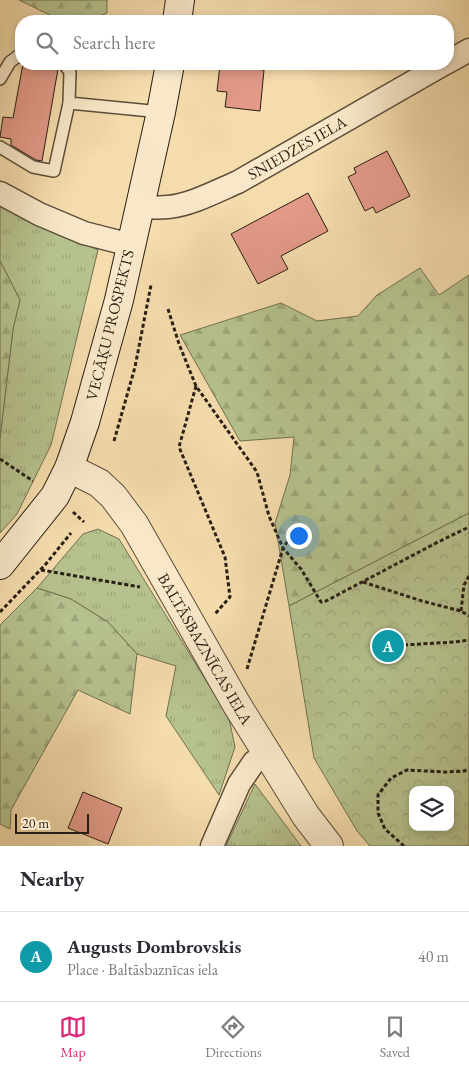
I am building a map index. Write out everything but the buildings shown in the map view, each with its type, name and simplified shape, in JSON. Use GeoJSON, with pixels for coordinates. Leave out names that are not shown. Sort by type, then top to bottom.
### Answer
{"type":"FeatureCollection","features":[{"type":"Feature","properties":{"kind":"main road"},"geometry":{"type":"LineString","coordinates":[[178,15],[180,0]]}},
{"type":"Feature","properties":{"kind":"main road","name":"VECĀĶU PROSPEKTS"},"geometry":{"type":"LineString","coordinates":[[0,565],[55,496],[69,468],[85,422],[118,300],[169,70]]}},
{"type":"Feature","properties":{"kind":"main road","name":"BALTĀSBAZNĪCAS IELA"},"geometry":{"type":"LineString","coordinates":[[69,468],[99,483],[113,496],[134,524],[236,705],[306,816],[329,846]]}},
{"type":"Feature","properties":{"kind":"street"},"geometry":{"type":"LineString","coordinates":[[454,59],[469,50]]}},
{"type":"Feature","properties":{"kind":"street","name":"SNIEDZES IELA"},"geometry":{"type":"LineString","coordinates":[[140,207],[168,207],[184,204],[238,182],[434,70]]}},
{"type":"Feature","properties":{"kind":"street"},"geometry":{"type":"LineString","coordinates":[[0,193],[38,214],[84,233],[131,245]]}},
{"type":"Feature","properties":{"kind":"street"},"geometry":{"type":"LineString","coordinates":[[212,846],[239,784],[254,762],[266,753]]}},
{"type":"Feature","properties":{"kind":"lane"},"geometry":{"type":"LineString","coordinates":[[0,79],[10,62],[15,58]]}},
{"type":"Feature","properties":{"kind":"lane"},"geometry":{"type":"LineString","coordinates":[[0,148],[32,167],[54,171],[69,103],[68,70]]}},
{"type":"Feature","properties":{"kind":"lane"},"geometry":{"type":"LineString","coordinates":[[69,103],[161,112]]}},
{"type":"Feature","properties":{"kind":"path"},"geometry":{"type":"LineString","coordinates":[[168,309],[179,344],[196,386],[257,472],[270,516],[283,548],[301,569],[321,602],[469,527]]}},
{"type":"Feature","properties":{"kind":"path"},"geometry":{"type":"LineString","coordinates":[[196,386],[179,448],[225,557],[230,597],[197,635]]}},
{"type":"Feature","properties":{"kind":"path"},"geometry":{"type":"LineString","coordinates":[[236,705],[283,548],[298,528]]}},
{"type":"Feature","properties":{"kind":"path"},"geometry":{"type":"LineString","coordinates":[[0,612],[41,570],[71,533]]}},
{"type":"Feature","properties":{"kind":"path"},"geometry":{"type":"LineString","coordinates":[[41,570],[148,589]]}},
{"type":"Feature","properties":{"kind":"path"},"geometry":{"type":"LineString","coordinates":[[461,611],[464,585],[469,576]]}},
{"type":"Feature","properties":{"kind":"path"},"geometry":{"type":"LineString","coordinates":[[362,582],[461,611],[469,616]]}},
{"type":"Feature","properties":{"kind":"path"},"geometry":{"type":"LineString","coordinates":[[404,645],[469,640]]}},
{"type":"Feature","properties":{"kind":"path"},"geometry":{"type":"LineString","coordinates":[[404,846],[385,829],[378,812],[378,794],[391,778],[407,770],[445,772],[469,769]]}},
{"type":"Feature","properties":{"kind":"green space"},"geometry":{"type":"Polygon","coordinates":[[[19,0],[107,0],[107,13],[102,15],[50,15],[19,0]]]}},
{"type":"Feature","properties":{"kind":"green space"},"geometry":{"type":"Polygon","coordinates":[[[0,206],[98,250],[51,445],[17,514],[0,533],[0,438],[13,329],[20,300],[0,261],[0,206]]]}},
{"type":"Feature","properties":{"kind":"green space"},"geometry":{"type":"Polygon","coordinates":[[[0,261],[20,300],[13,329],[0,438],[0,261]]]}},
{"type":"Feature","properties":{"kind":"green space"},"geometry":{"type":"Polygon","coordinates":[[[420,268],[439,295],[469,275],[469,513],[289,606],[275,523],[290,475],[294,437],[240,441],[180,335],[281,303],[317,321],[358,316],[377,295],[420,268]]]}},
{"type":"Feature","properties":{"kind":"green space"},"geometry":{"type":"Polygon","coordinates":[[[469,513],[469,846],[370,846],[357,831],[314,758],[289,606],[469,513]]]}},
{"type":"Feature","properties":{"kind":"green space"},"geometry":{"type":"Polygon","coordinates":[[[98,529],[119,539],[229,718],[235,747],[219,795],[166,716],[176,666],[137,654],[108,622],[71,599],[37,588],[83,534],[98,529]]]}},
{"type":"Feature","properties":{"kind":"green space"},"geometry":{"type":"Polygon","coordinates":[[[37,588],[71,599],[108,622],[137,654],[130,714],[78,690],[11,810],[10,829],[0,824],[0,625],[37,588]]]}},
{"type":"Feature","properties":{"kind":"green space"},"geometry":{"type":"Polygon","coordinates":[[[255,784],[301,846],[226,846],[255,784]]]}},
{"type":"Feature","properties":{"kind":"place","name":"Augusts Dombrovskis"},"geometry":{"type":"Point","coordinates":[388,646]}}]}
